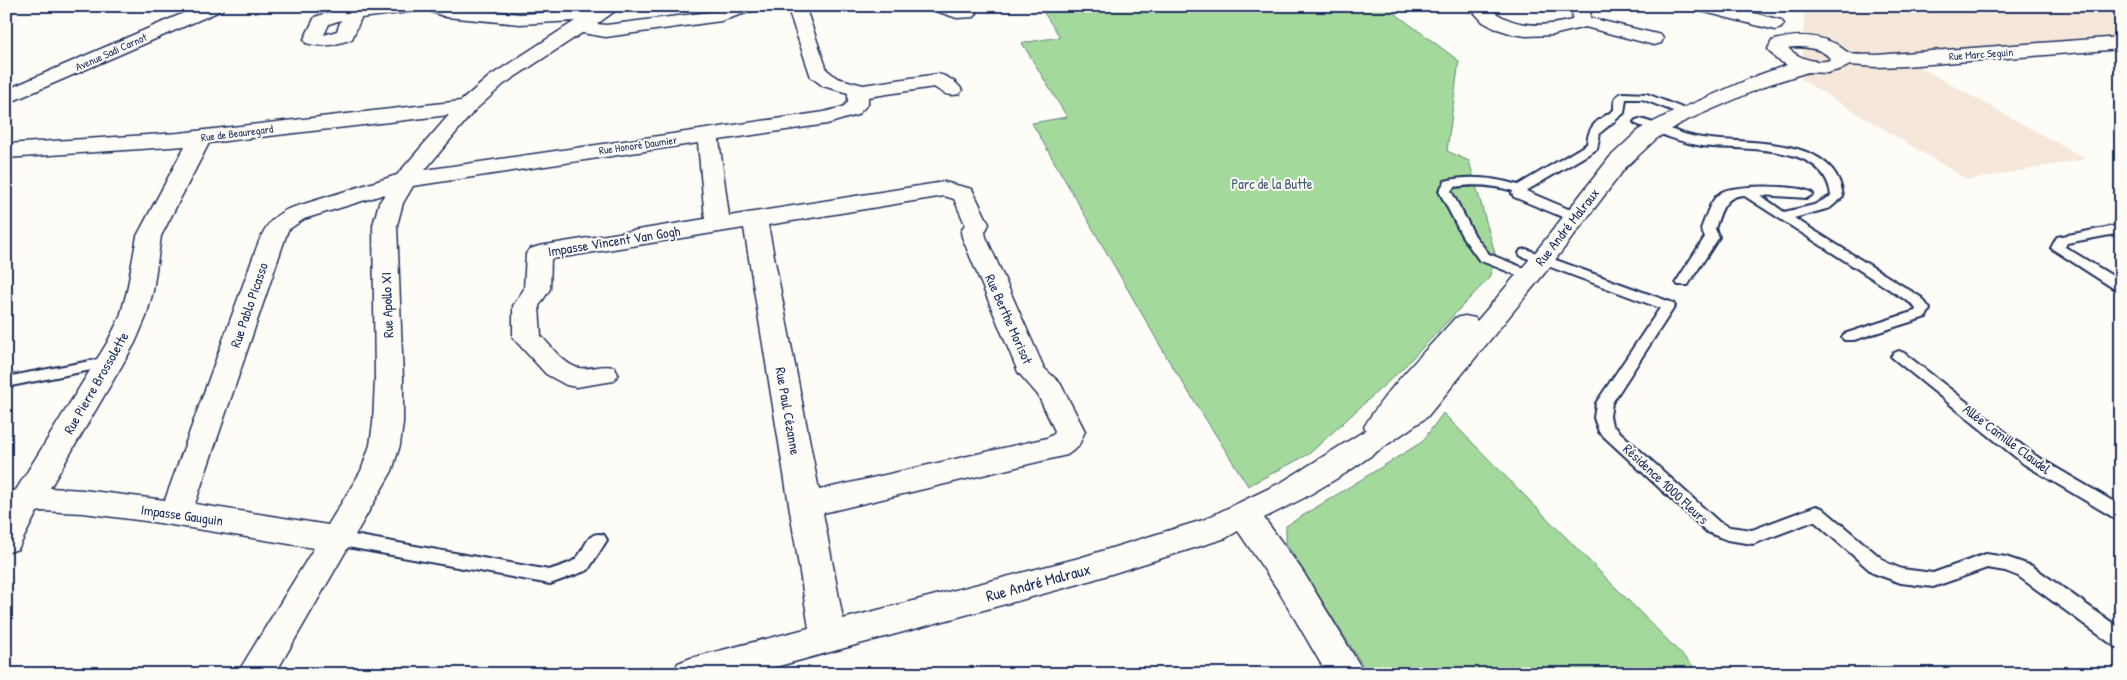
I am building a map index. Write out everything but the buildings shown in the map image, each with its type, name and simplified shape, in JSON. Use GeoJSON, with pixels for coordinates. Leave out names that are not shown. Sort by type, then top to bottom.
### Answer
{"type":"FeatureCollection","features":[{"type":"Feature","properties":{"kind":"street","name":"Avenue Sadi Carnot"},"geometry":{"type":"LineString","coordinates":[[6,98],[216,6]]}},
{"type":"Feature","properties":{"kind":"street"},"geometry":{"type":"LineString","coordinates":[[353,14],[417,6]]}},
{"type":"Feature","properties":{"kind":"street"},"geometry":{"type":"LineString","coordinates":[[431,6],[446,12],[520,19],[576,16],[596,17],[606,31],[721,16],[749,6]]}},
{"type":"Feature","properties":{"kind":"street"},"geometry":{"type":"LineString","coordinates":[[796,6],[818,73],[830,82],[855,89],[858,92],[938,80],[952,90]]}},
{"type":"Feature","properties":{"kind":"street"},"geometry":{"type":"LineString","coordinates":[[939,6],[957,13],[968,13]]}},
{"type":"Feature","properties":{"kind":"street"},"geometry":{"type":"LineString","coordinates":[[1703,6],[1777,14],[1789,21],[1808,54],[1792,60],[1783,48],[1777,14]]}},
{"type":"Feature","properties":{"kind":"street"},"geometry":{"type":"LineString","coordinates":[[1480,9],[1486,16],[1520,31],[1572,26],[1582,14],[1654,39]]}},
{"type":"Feature","properties":{"kind":"street","name":"Rue Apollo XI"},"geometry":{"type":"LineString","coordinates":[[255,674],[376,471],[385,445],[388,423],[389,379],[385,226],[391,203],[405,180],[467,107],[504,76],[596,17]]}},
{"type":"Feature","properties":{"kind":"street","name":"Rue Marc Seguin"},"geometry":{"type":"LineString","coordinates":[[1808,54],[1830,67],[1842,62],[1842,58],[1876,61],[1905,60],[2121,43]]}},
{"type":"Feature","properties":{"kind":"street","name":"Rue André Malraux"},"geometry":{"type":"LineString","coordinates":[[691,674],[1079,571],[1214,529],[1244,516],[1293,490],[1417,410],[1567,214],[1634,146],[1648,125],[1771,66],[1783,48]]}},
{"type":"Feature","properties":{"kind":"street","name":"Rue André Malraux"},"geometry":{"type":"LineString","coordinates":[[1679,110],[1763,80],[1808,54]]}},
{"type":"Feature","properties":{"kind":"street","name":"Rue Honoré Daumier"},"geometry":{"type":"LineString","coordinates":[[405,180],[840,115],[850,111],[858,104],[858,92]]}},
{"type":"Feature","properties":{"kind":"street","name":"Rue de Beauregard"},"geometry":{"type":"LineString","coordinates":[[6,151],[201,137],[467,107]]}},
{"type":"Feature","properties":{"kind":"street"},"geometry":{"type":"LineString","coordinates":[[708,135],[718,224],[755,220]]}},
{"type":"Feature","properties":{"kind":"street","name":"Rue Pierre Brossolette"},"geometry":{"type":"LineString","coordinates":[[6,540],[16,502],[111,362],[133,317],[140,291],[149,236],[201,137]]}},
{"type":"Feature","properties":{"kind":"street","name":"Rue Pablo Picasso"},"geometry":{"type":"LineString","coordinates":[[176,513],[267,252],[282,220],[405,180]]}},
{"type":"Feature","properties":{"kind":"street","name":"Rue Berthe Morisot"},"geometry":{"type":"LineString","coordinates":[[755,220],[944,189],[964,194],[977,224],[973,232],[974,237],[1032,372],[1050,390],[1070,431],[1067,440],[1056,447],[805,505]]}},
{"type":"Feature","properties":{"kind":"street","name":"Rue Paul Cézanne"},"geometry":{"type":"LineString","coordinates":[[755,220],[829,638]]}},
{"type":"Feature","properties":{"kind":"street","name":"Impasse Vincent Van Gogh"},"geometry":{"type":"LineString","coordinates":[[604,374],[576,378],[556,368],[527,338],[526,306],[537,289],[540,254],[718,224]]}},
{"type":"Feature","properties":{"kind":"street","name":"Impasse Gauguin"},"geometry":{"type":"LineString","coordinates":[[16,502],[63,499],[176,513],[337,539]]}},
{"type":"Feature","properties":{"kind":"street"},"geometry":{"type":"LineString","coordinates":[[1244,516],[1290,580],[1347,674]]}},
{"type":"Feature","properties":{"kind":"lane"},"geometry":{"type":"LineString","coordinates":[[1567,214],[1518,194],[1520,189],[1593,146],[1594,132],[1600,125],[1620,111],[1622,96],[1633,94],[1643,96],[1679,110]]}},
{"type":"Feature","properties":{"kind":"lane"},"geometry":{"type":"LineString","coordinates":[[1648,125],[1702,142],[1788,150],[1807,155],[1819,162],[1836,186],[1837,197],[1831,203],[1822,207],[1782,216]]}},
{"type":"Feature","properties":{"kind":"lane"},"geometry":{"type":"LineString","coordinates":[[1520,189],[1497,182],[1463,181],[1449,184],[1445,191],[1468,236],[1484,257],[1528,264]]}},
{"type":"Feature","properties":{"kind":"lane"},"geometry":{"type":"LineString","coordinates":[[1746,191],[1918,302],[1923,309],[1921,314],[1848,337]]}},
{"type":"Feature","properties":{"kind":"lane"},"geometry":{"type":"LineString","coordinates":[[1683,282],[1712,237],[1708,229],[1722,198],[1733,192],[1746,191],[1808,194]]}},
{"type":"Feature","properties":{"kind":"lane"},"geometry":{"type":"LineString","coordinates":[[2121,229],[2062,240],[2058,248],[2121,287]]}},
{"type":"Feature","properties":{"kind":"lane","name":"Résidence 1000 Fleurs"},"geometry":{"type":"LineString","coordinates":[[1528,264],[1668,306],[1604,403],[1601,420],[1605,428],[1713,527],[1727,533],[1753,537],[1816,513],[1880,568],[1901,576],[1933,580],[1986,561],[2006,564],[2025,571],[2121,640]]}},
{"type":"Feature","properties":{"kind":"lane","name":"Allée Camille Claudel"},"geometry":{"type":"LineString","coordinates":[[1899,356],[2030,460],[2121,515]]}},
{"type":"Feature","properties":{"kind":"lane"},"geometry":{"type":"LineString","coordinates":[[6,382],[111,362]]}},
{"type":"Feature","properties":{"kind":"lane"},"geometry":{"type":"LineString","coordinates":[[337,539],[550,577],[581,565],[598,540]]}},
{"type":"Feature","properties":{"kind":"shaded area"},"geometry":{"type":"Polygon","coordinates":[[[1801,6],[2121,6],[2121,50],[1917,66],[2086,159],[1968,180],[1802,80],[1804,15],[1801,6]]]}},
{"type":"Feature","properties":{"kind":"green space","name":"Parc de la Butte"},"geometry":{"type":"Polygon","coordinates":[[[1385,6],[1459,61],[1447,151],[1469,161],[1496,257],[1489,278],[1402,369],[1309,454],[1248,486],[1169,361],[1032,123],[1067,117],[1022,43],[1060,37],[1040,7],[1385,6]]]}},
{"type":"Feature","properties":{"kind":"green space"},"geometry":{"type":"Polygon","coordinates":[[[1443,413],[1701,674],[1368,674],[1286,543],[1286,526],[1422,442],[1443,413]]]}}]}
